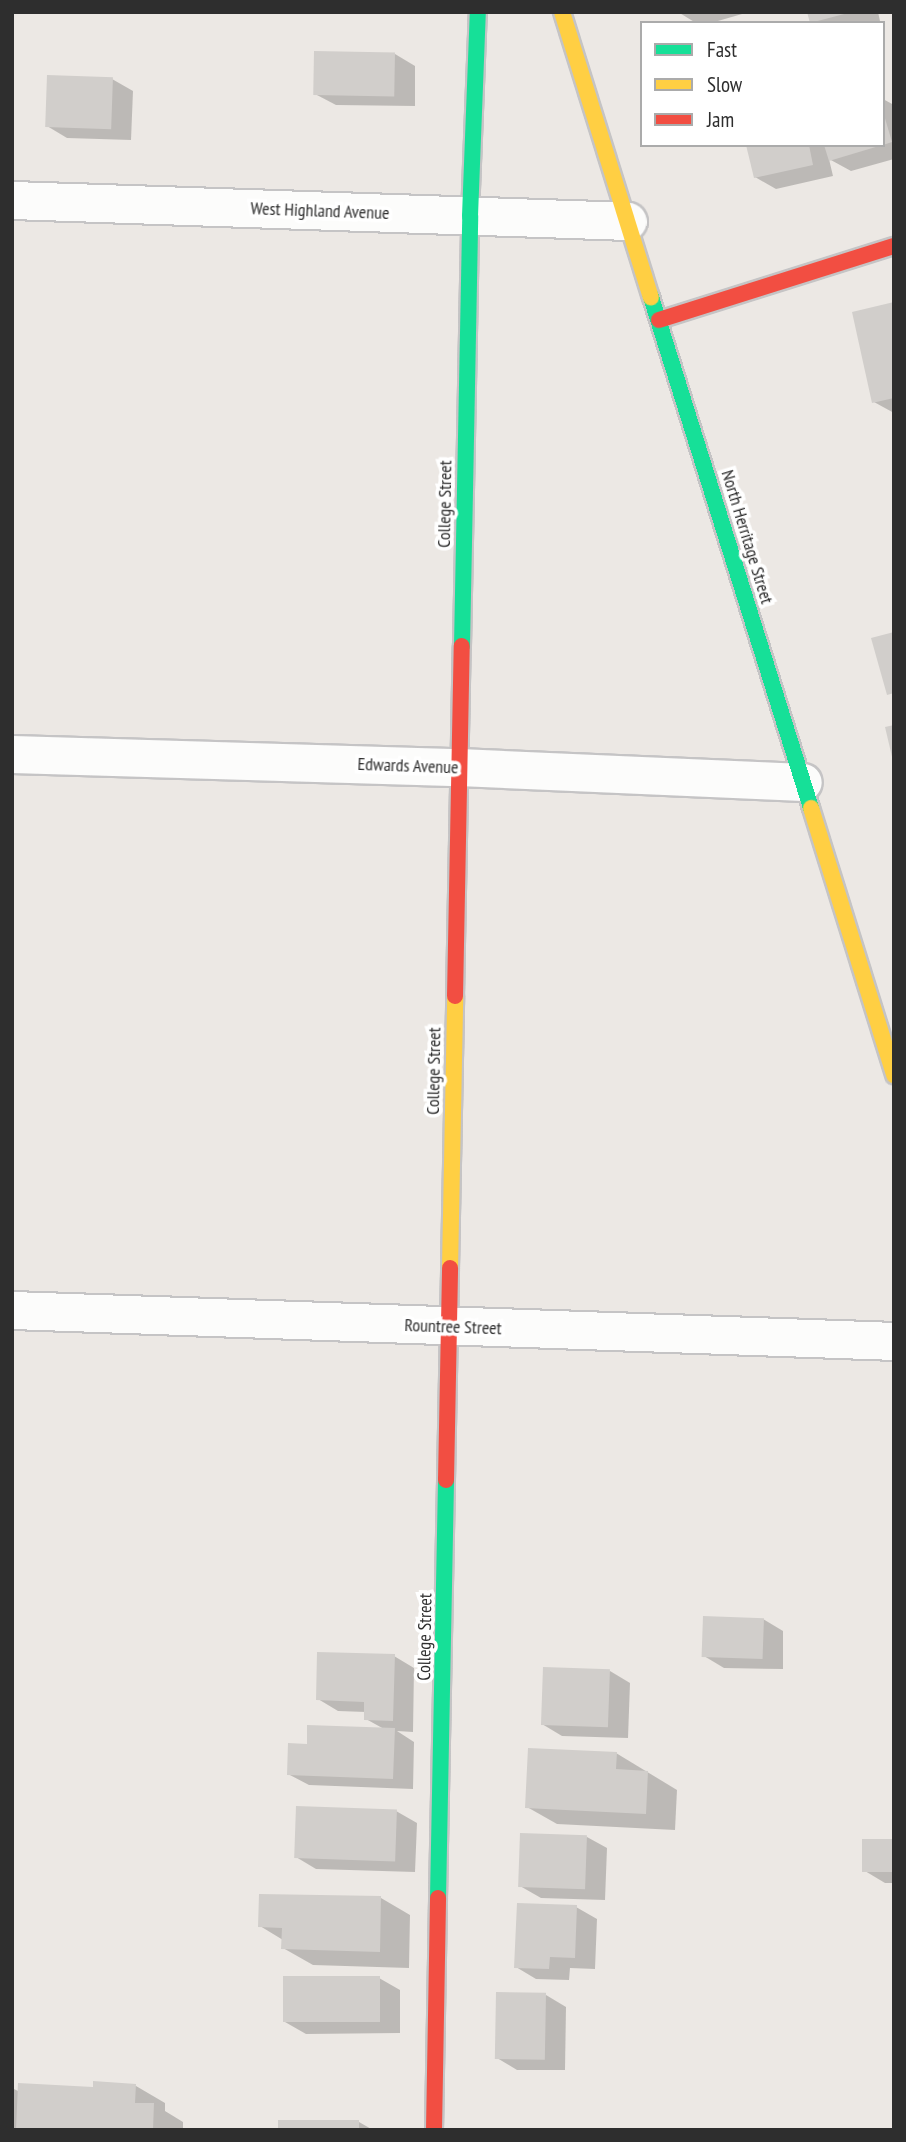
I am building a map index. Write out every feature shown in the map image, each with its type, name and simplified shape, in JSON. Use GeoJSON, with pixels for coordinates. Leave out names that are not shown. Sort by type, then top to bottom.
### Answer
{"type":"FeatureCollection","features":[{"type":"Feature","properties":{"kind":"street","name":"College Street"},"geometry":{"type":"LineString","coordinates":[[434,2130],[470,216],[478,12]]}},
{"type":"Feature","properties":{"kind":"street","name":"North Herritage Street"},"geometry":{"type":"LineString","coordinates":[[562,12],[894,1075]]}},
{"type":"Feature","properties":{"kind":"street","name":"West Highland Avenue"},"geometry":{"type":"LineString","coordinates":[[12,200],[628,221]]}},
{"type":"Feature","properties":{"kind":"street"},"geometry":{"type":"LineString","coordinates":[[659,320],[894,246]]}},
{"type":"Feature","properties":{"kind":"street","name":"Edwards Avenue"},"geometry":{"type":"LineString","coordinates":[[12,754],[459,767],[803,782]]}},
{"type":"Feature","properties":{"kind":"street","name":"Rountree Street"},"geometry":{"type":"LineString","coordinates":[[12,1310],[894,1341]]}},
{"type":"Feature","properties":{"kind":"building"},"geometry":{"type":"Polygon","coordinates":[[[807,12],[848,12],[818,21],[809,21],[807,12]]]}},
{"type":"Feature","properties":{"kind":"building"},"geometry":{"type":"Polygon","coordinates":[[[314,51],[395,52],[394,96],[313,95],[314,51]]]}},
{"type":"Feature","properties":{"kind":"building"},"geometry":{"type":"Polygon","coordinates":[[[47,75],[113,77],[111,129],[45,127],[47,75]]]}},
{"type":"Feature","properties":{"kind":"building"},"geometry":{"type":"Polygon","coordinates":[[[885,118],[892,142],[885,144],[885,118]]]}},
{"type":"Feature","properties":{"kind":"building"},"geometry":{"type":"Polygon","coordinates":[[[746,147],[809,147],[813,165],[754,178],[746,147]]]}},
{"type":"Feature","properties":{"kind":"building"},"geometry":{"type":"Polygon","coordinates":[[[825,147],[876,147],[829,161],[825,147]]]}},
{"type":"Feature","properties":{"kind":"building"},"geometry":{"type":"Polygon","coordinates":[[[894,302],[894,398],[872,403],[852,312],[894,302]]]}},
{"type":"Feature","properties":{"kind":"building"},"geometry":{"type":"Polygon","coordinates":[[[894,632],[894,693],[887,695],[871,638],[894,632]]]}},
{"type":"Feature","properties":{"kind":"building"},"geometry":{"type":"Polygon","coordinates":[[[894,725],[894,760],[893,761],[885,727],[894,725]]]}},
{"type":"Feature","properties":{"kind":"building"},"geometry":{"type":"Polygon","coordinates":[[[703,1616],[764,1618],[763,1659],[702,1657],[703,1616]]]}},
{"type":"Feature","properties":{"kind":"building"},"geometry":{"type":"Polygon","coordinates":[[[317,1652],[395,1654],[393,1721],[364,1720],[364,1702],[316,1700],[317,1652]]]}},
{"type":"Feature","properties":{"kind":"building"},"geometry":{"type":"Polygon","coordinates":[[[543,1667],[610,1669],[608,1727],[541,1725],[543,1667]]]}},
{"type":"Feature","properties":{"kind":"building"},"geometry":{"type":"Polygon","coordinates":[[[307,1725],[395,1728],[393,1779],[287,1775],[288,1743],[307,1744],[307,1725]]]}},
{"type":"Feature","properties":{"kind":"building"},"geometry":{"type":"Polygon","coordinates":[[[528,1748],[617,1752],[616,1769],[648,1771],[646,1814],[525,1808],[528,1748]]]}},
{"type":"Feature","properties":{"kind":"building"},"geometry":{"type":"Polygon","coordinates":[[[296,1806],[397,1810],[395,1861],[294,1858],[296,1806]]]}},
{"type":"Feature","properties":{"kind":"building"},"geometry":{"type":"Polygon","coordinates":[[[520,1833],[587,1835],[585,1889],[518,1887],[520,1833]]]}},
{"type":"Feature","properties":{"kind":"building"},"geometry":{"type":"Polygon","coordinates":[[[862,1839],[894,1839],[894,1872],[862,1872],[862,1839]]]}},
{"type":"Feature","properties":{"kind":"building"},"geometry":{"type":"Polygon","coordinates":[[[259,1894],[381,1896],[380,1952],[281,1949],[282,1928],[258,1927],[259,1894]]]}},
{"type":"Feature","properties":{"kind":"building"},"geometry":{"type":"Polygon","coordinates":[[[517,1903],[577,1905],[575,1958],[550,1957],[549,1969],[514,1968],[517,1903]]]}},
{"type":"Feature","properties":{"kind":"building"},"geometry":{"type":"Polygon","coordinates":[[[283,1976],[380,1976],[380,2022],[283,2022],[283,1976]]]}},
{"type":"Feature","properties":{"kind":"building"},"geometry":{"type":"Polygon","coordinates":[[[496,1992],[546,1993],[545,2060],[495,2059],[496,1992]]]}},
{"type":"Feature","properties":{"kind":"building"},"geometry":{"type":"Polygon","coordinates":[[[93,2081],[136,2084],[135,2103],[154,2103],[153,2130],[16,2130],[18,2083],[93,2087],[93,2081]]]}},
{"type":"Feature","properties":{"kind":"building"},"geometry":{"type":"Polygon","coordinates":[[[278,2120],[359,2120],[359,2130],[278,2130],[278,2120]]]}},
{"type":"Feature","properties":{"kind":"traffic: fast"},"geometry":{"type":"LineString","coordinates":[[462,646],[470,216],[478,12]]}},
{"type":"Feature","properties":{"kind":"traffic: fast"},"geometry":{"type":"LineString","coordinates":[[651,297],[811,808]]}},
{"type":"Feature","properties":{"kind":"traffic: fast"},"geometry":{"type":"LineString","coordinates":[[438,1898],[446,1480]]}},
{"type":"Feature","properties":{"kind":"traffic: slow"},"geometry":{"type":"LineString","coordinates":[[562,12],[651,297]]}},
{"type":"Feature","properties":{"kind":"traffic: slow"},"geometry":{"type":"LineString","coordinates":[[811,808],[894,1075]]}},
{"type":"Feature","properties":{"kind":"traffic: slow"},"geometry":{"type":"LineString","coordinates":[[450,1268],[455,996]]}},
{"type":"Feature","properties":{"kind":"traffic: jam"},"geometry":{"type":"LineString","coordinates":[[659,320],[894,246]]}},
{"type":"Feature","properties":{"kind":"traffic: jam"},"geometry":{"type":"LineString","coordinates":[[455,996],[462,646]]}},
{"type":"Feature","properties":{"kind":"traffic: jam"},"geometry":{"type":"LineString","coordinates":[[446,1480],[450,1268]]}},
{"type":"Feature","properties":{"kind":"traffic: jam"},"geometry":{"type":"LineString","coordinates":[[434,2130],[438,1898]]}}]}
